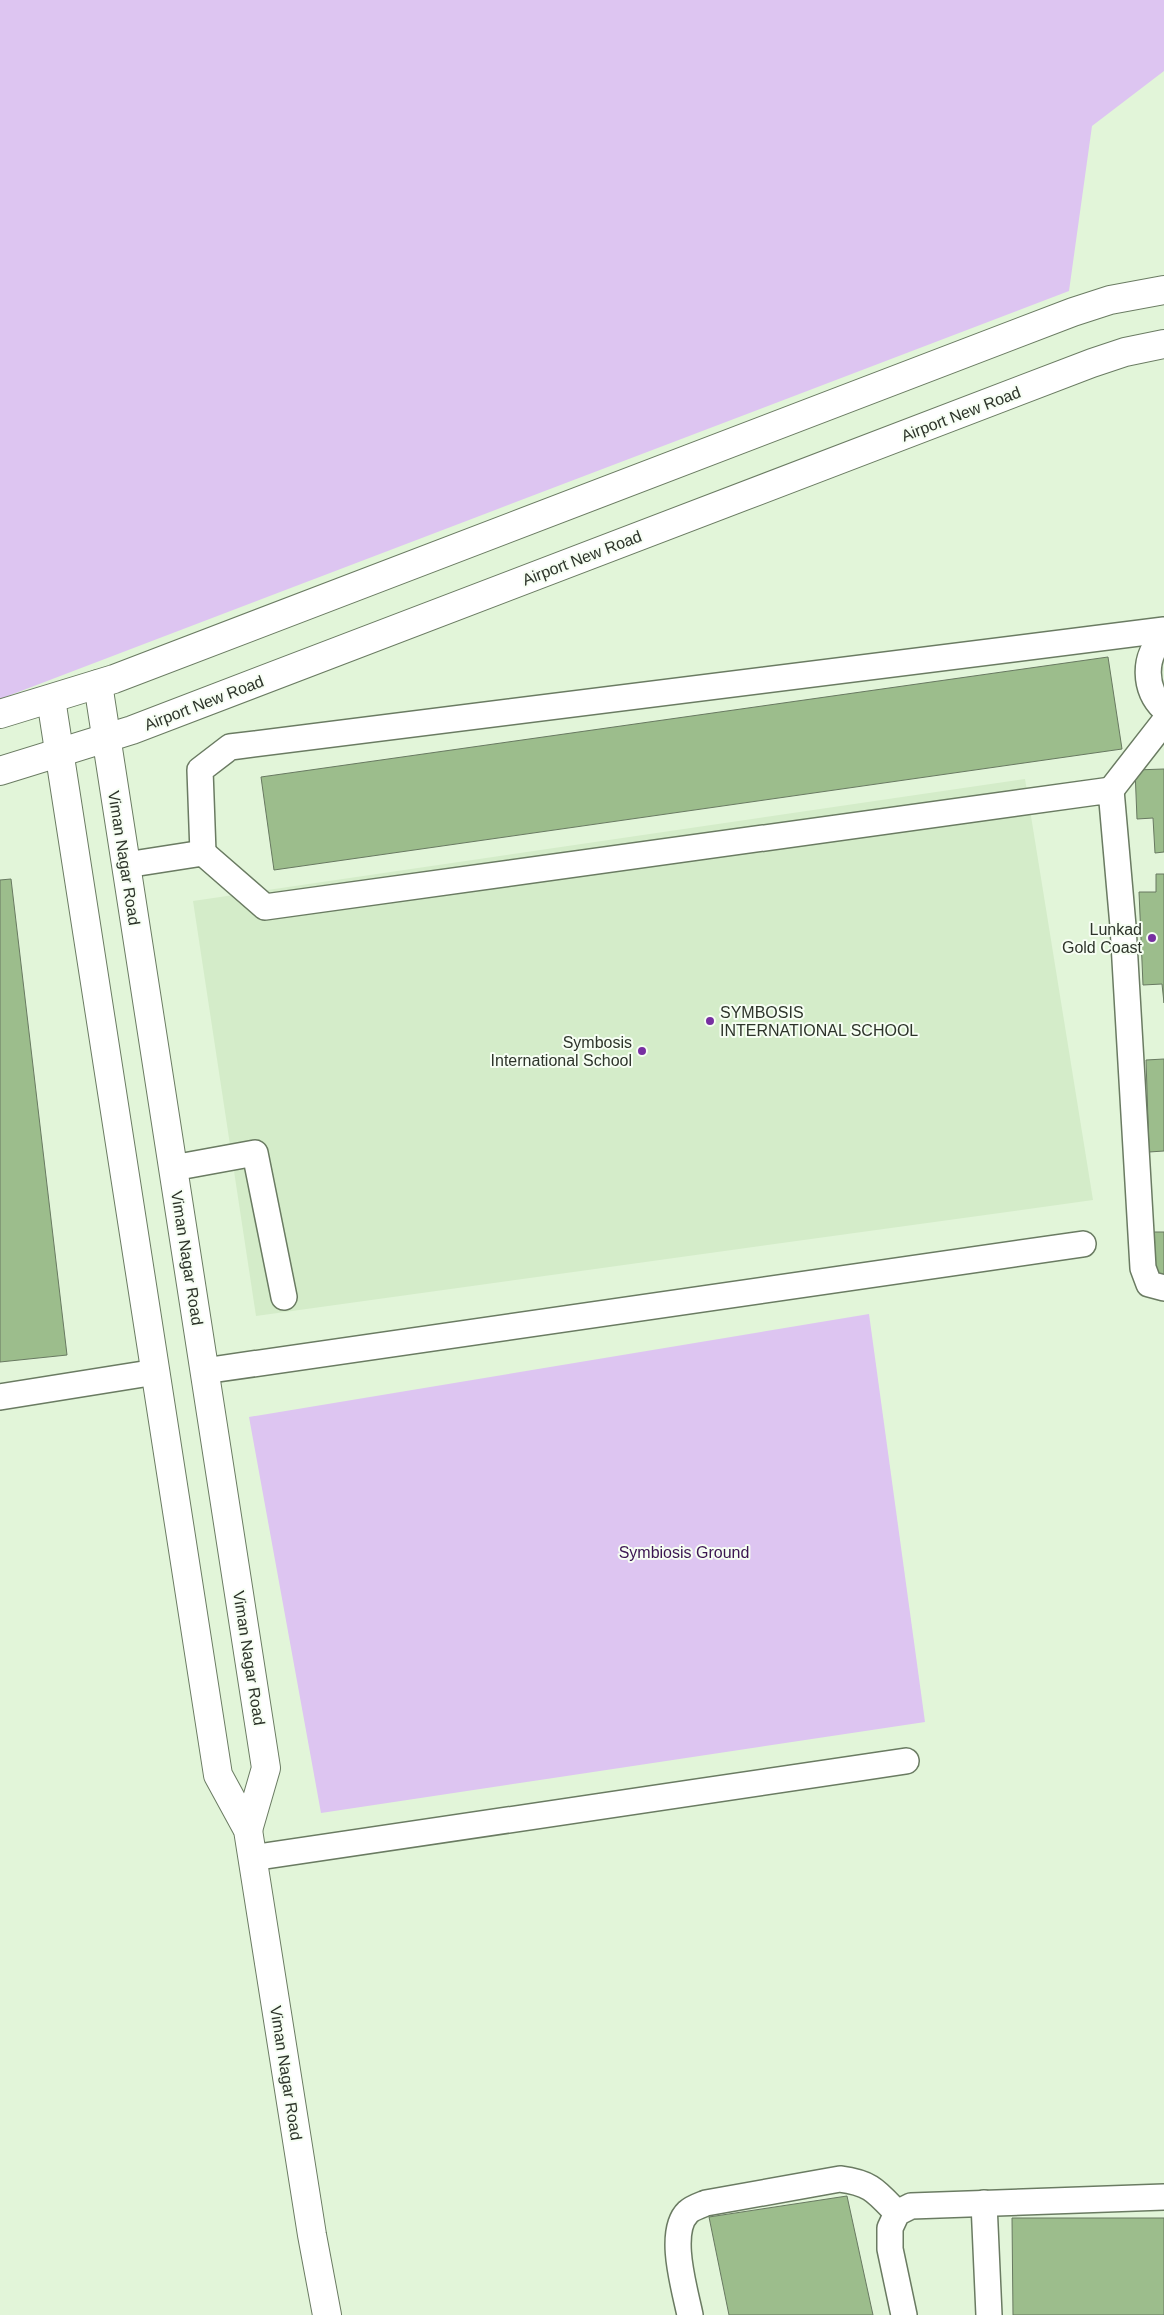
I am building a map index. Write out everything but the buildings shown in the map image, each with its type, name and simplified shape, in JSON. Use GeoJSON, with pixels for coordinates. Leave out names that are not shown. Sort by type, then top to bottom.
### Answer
{"type":"FeatureCollection","features":[{"type":"Feature","properties":{"kind":"street"},"geometry":{"type":"LineString","coordinates":[[0,714],[98,684],[1073,312],[1110,300],[1164,290]]}},
{"type":"Feature","properties":{"kind":"street","name":"Airport New Road"},"geometry":{"type":"LineString","coordinates":[[0,771],[106,739],[1124,352],[1164,344]]}},
{"type":"Feature","properties":{"kind":"street","name":"Viman Nagar Road"},"geometry":{"type":"LineString","coordinates":[[98,684],[266,1768],[248,1830]]}},
{"type":"Feature","properties":{"kind":"street","name":"Viman Nagar Road"},"geometry":{"type":"LineString","coordinates":[[51,699],[218,1775],[248,1830],[310,2225],[327,2315]]}},
{"type":"Feature","properties":{"kind":"lane"},"geometry":{"type":"LineString","coordinates":[[1111,790],[265,907],[203,852],[200,770],[230,747],[1164,630]]}},
{"type":"Feature","properties":{"kind":"lane"},"geometry":{"type":"LineString","coordinates":[[1164,638],[1152,653],[1148,670],[1150,688],[1157,703],[1164,710]]}},
{"type":"Feature","properties":{"kind":"lane"},"geometry":{"type":"LineString","coordinates":[[1164,722],[1111,790],[1123,926],[1143,1268],[1149,1284],[1164,1288]]}},
{"type":"Feature","properties":{"kind":"lane"},"geometry":{"type":"LineString","coordinates":[[126,865],[203,852]]}},
{"type":"Feature","properties":{"kind":"lane"},"geometry":{"type":"LineString","coordinates":[[173,1168],[256,1153],[284,1297]]}},
{"type":"Feature","properties":{"kind":"lane"},"geometry":{"type":"LineString","coordinates":[[204,1371],[1083,1244]]}},
{"type":"Feature","properties":{"kind":"lane"},"geometry":{"type":"LineString","coordinates":[[0,1397],[156,1372]]}},
{"type":"Feature","properties":{"kind":"lane"},"geometry":{"type":"LineString","coordinates":[[252,1858],[906,1761]]}},
{"type":"Feature","properties":{"kind":"lane"},"geometry":{"type":"LineString","coordinates":[[690,2315],[677,2250],[679,2229],[688,2212],[706,2203],[840,2179],[860,2182],[876,2191],[897,2213]]}},
{"type":"Feature","properties":{"kind":"lane"},"geometry":{"type":"LineString","coordinates":[[904,2315],[890,2249],[890,2228],[897,2213],[911,2206],[1164,2197]]}},
{"type":"Feature","properties":{"kind":"lane"},"geometry":{"type":"LineString","coordinates":[[984,2203],[989,2315]]}},
{"type":"Feature","properties":{"kind":"shaded area","name":"Symbosis International School"},"geometry":{"type":"Polygon","coordinates":[[[1025,779],[1093,1200],[256,1316],[193,901],[1025,779]]]}},
{"type":"Feature","properties":{"kind":"green space"},"geometry":{"type":"Polygon","coordinates":[[[0,0],[1164,0],[1164,71],[1092,126],[1069,291],[0,699],[0,0]]]}},
{"type":"Feature","properties":{"kind":"green space","name":"Symbiosis Ground"},"geometry":{"type":"Polygon","coordinates":[[[869,1314],[925,1722],[321,1813],[249,1417],[869,1314]]]}},
{"type":"Feature","properties":{"kind":"place","name":"Lunkad Gold Coast"},"geometry":{"type":"Point","coordinates":[1152,938]}},
{"type":"Feature","properties":{"kind":"place","name":"SYMBOSIS INTERNATIONAL SCHOOL"},"geometry":{"type":"Point","coordinates":[710,1021]}},
{"type":"Feature","properties":{"kind":"place","name":"Symbosis International School"},"geometry":{"type":"Point","coordinates":[642,1051]}}]}
